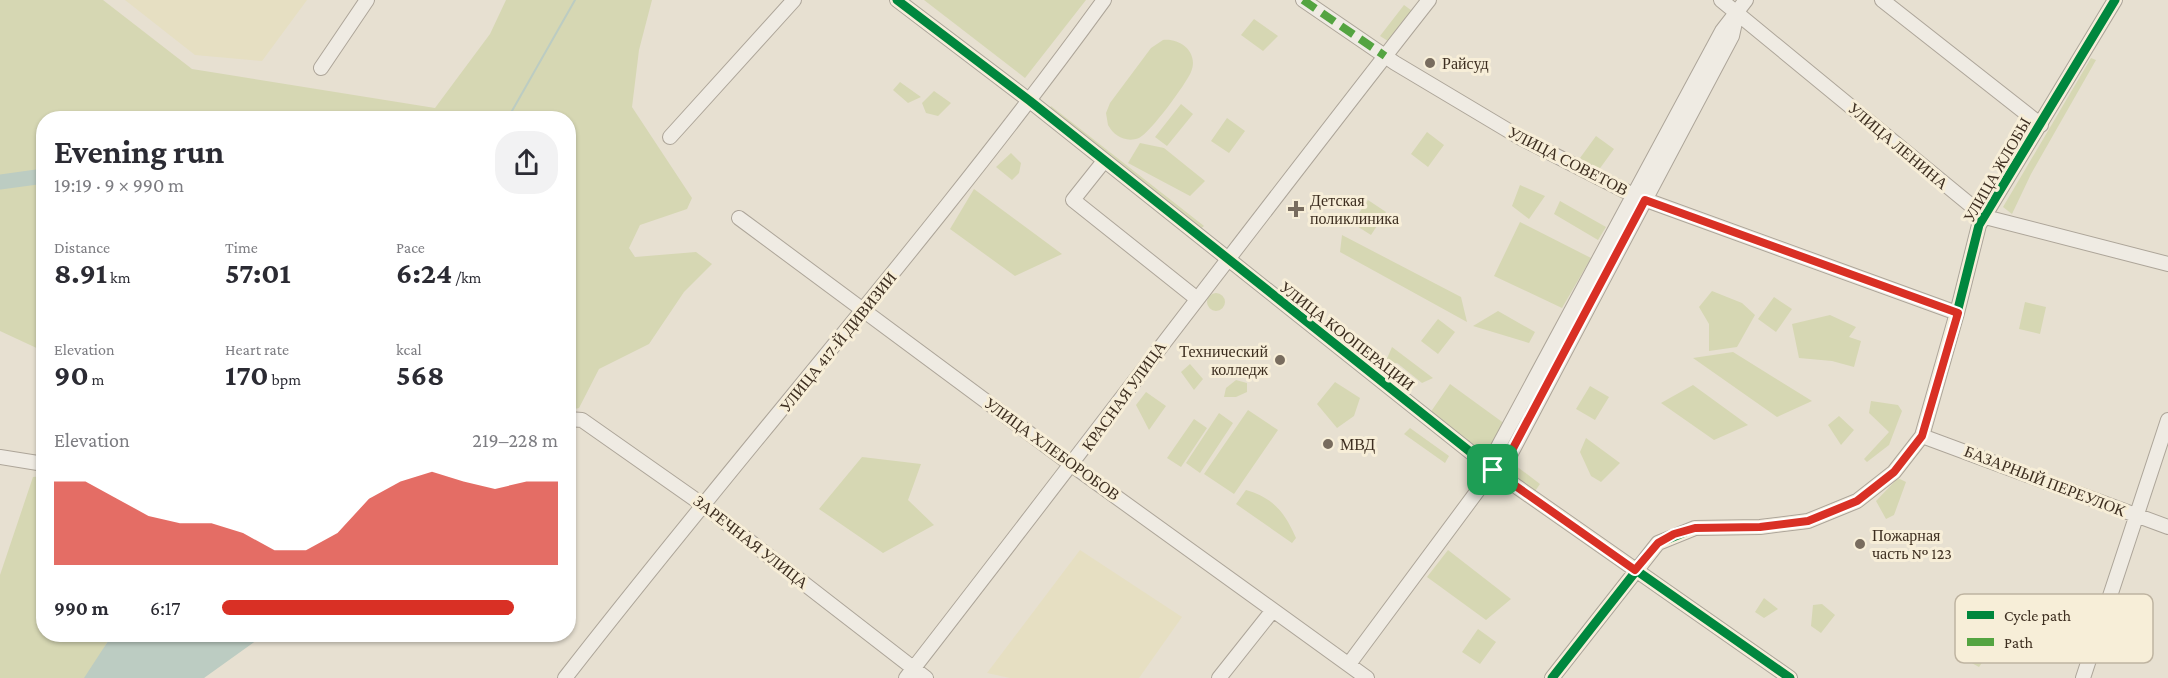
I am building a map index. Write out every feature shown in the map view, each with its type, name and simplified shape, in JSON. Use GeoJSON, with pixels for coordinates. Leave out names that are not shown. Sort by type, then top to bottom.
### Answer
{"type":"FeatureCollection","features":[{"type":"Feature","properties":{"kind":"street"},"geometry":{"type":"LineString","coordinates":[[321,68],[367,0]]}},
{"type":"Feature","properties":{"kind":"street"},"geometry":{"type":"LineString","coordinates":[[670,137],[794,0]]}},
{"type":"Feature","properties":{"kind":"street","name":"УЛИЦА КООПЕРАЦИИ"},"geometry":{"type":"LineString","coordinates":[[897,0],[1030,101],[1493,470],[1790,678]]}},
{"type":"Feature","properties":{"kind":"street","name":"УЛИЦА 417-Й ДИВИЗИИ"},"geometry":{"type":"LineString","coordinates":[[565,678],[703,505],[865,310],[1030,101],[1104,0]]}},
{"type":"Feature","properties":{"kind":"street","name":"УЛИЦА СОВЕТОВ"},"geometry":{"type":"LineString","coordinates":[[1303,0],[1386,56],[1519,137],[1640,198],[1958,313]]}},
{"type":"Feature","properties":{"kind":"street","name":"КРАСНАЯ УЛИЦА"},"geometry":{"type":"LineString","coordinates":[[910,673],[1072,465],[1226,259],[1430,0]]}},
{"type":"Feature","properties":{"kind":"street","name":"УЛИЦА ЛЕНИНА"},"geometry":{"type":"LineString","coordinates":[[1721,0],[1985,217],[2168,264]]}},
{"type":"Feature","properties":{"kind":"street"},"geometry":{"type":"LineString","coordinates":[[1349,664],[1493,470],[1498,447],[1732,36],[1737,12],[1746,0]]}},
{"type":"Feature","properties":{"kind":"street"},"geometry":{"type":"LineString","coordinates":[[1882,0],[2041,125]]}},
{"type":"Feature","properties":{"kind":"street","name":"УЛИЦА ЖЛОБЫ"},"geometry":{"type":"LineString","coordinates":[[1556,677],[1635,570],[1658,543],[1674,534],[1695,528],[1760,527],[1808,521],[1857,501],[1894,472],[1922,436],[1958,313],[1979,225],[2115,0]]}},
{"type":"Feature","properties":{"kind":"street"},"geometry":{"type":"LineString","coordinates":[[1104,160],[1073,200],[1196,298]]}},
{"type":"Feature","properties":{"kind":"street","name":"УЛИЦА ХЛЕБОРОБОВ"},"geometry":{"type":"LineString","coordinates":[[739,218],[1072,465],[1367,678]]}},
{"type":"Feature","properties":{"kind":"street","name":"ЗАРЕЧНАЯ УЛИЦА"},"geometry":{"type":"LineString","coordinates":[[576,420],[582,420],[703,505],[910,673],[926,678]]}},
{"type":"Feature","properties":{"kind":"street"},"geometry":{"type":"LineString","coordinates":[[2110,594],[2168,420]]}},
{"type":"Feature","properties":{"kind":"street","name":"БАЗАРНЫЙ ПЕРЕУЛОК"},"geometry":{"type":"LineString","coordinates":[[1922,436],[2168,527]]}},
{"type":"Feature","properties":{"kind":"street"},"geometry":{"type":"LineString","coordinates":[[0,457],[36,463]]}},
{"type":"Feature","properties":{"kind":"street"},"geometry":{"type":"LineString","coordinates":[[1219,678],[1273,610]]}},
{"type":"Feature","properties":{"kind":"street"},"geometry":{"type":"LineString","coordinates":[[2083,678],[2088,663]]}},
{"type":"Feature","properties":{"kind":"shaded area"},"geometry":{"type":"Polygon","coordinates":[[[125,0],[307,0],[262,61],[195,55],[125,0]]]}},
{"type":"Feature","properties":{"kind":"shaded area"},"geometry":{"type":"Polygon","coordinates":[[[1080,550],[1182,617],[1139,678],[1010,678],[987,673],[1080,550]]]}},
{"type":"Feature","properties":{"kind":"shaded area"},"geometry":{"type":"Polygon","coordinates":[[[107,642],[254,642],[204,678],[84,678],[107,642]]]}},
{"type":"Feature","properties":{"kind":"green space"},"geometry":{"type":"Polygon","coordinates":[[[0,0],[103,0],[192,69],[435,108],[490,34],[506,0],[652,0],[639,50],[632,107],[692,198],[687,209],[640,225],[629,248],[635,257],[696,252],[712,264],[684,292],[649,344],[599,369],[579,408],[576,409],[576,111],[36,111],[36,348],[0,331],[0,0]]]}},
{"type":"Feature","properties":{"kind":"green space"},"geometry":{"type":"Polygon","coordinates":[[[924,0],[1086,0],[1025,78],[924,0]]]}},
{"type":"Feature","properties":{"kind":"green space"},"geometry":{"type":"Polygon","coordinates":[[[1404,5],[1415,13],[1391,43],[1380,36],[1404,5]]]}},
{"type":"Feature","properties":{"kind":"green space"},"geometry":{"type":"Polygon","coordinates":[[[1254,19],[1278,36],[1263,51],[1241,35],[1254,19]]]}},
{"type":"Feature","properties":{"kind":"green space"},"geometry":{"type":"Polygon","coordinates":[[[1163,40],[1176,41],[1187,48],[1193,59],[1191,72],[1167,108],[1144,134],[1130,140],[1121,138],[1108,125],[1106,113],[1110,103],[1151,48],[1163,40]]]}},
{"type":"Feature","properties":{"kind":"green space"},"geometry":{"type":"Polygon","coordinates":[[[2091,58],[2096,60],[2031,174],[2012,214],[2003,207],[2091,58]]]}},
{"type":"Feature","properties":{"kind":"green space"},"geometry":{"type":"Polygon","coordinates":[[[900,82],[921,97],[908,103],[893,90],[900,82]]]}},
{"type":"Feature","properties":{"kind":"green space"},"geometry":{"type":"Polygon","coordinates":[[[934,91],[951,103],[938,116],[926,113],[922,103],[934,91]]]}},
{"type":"Feature","properties":{"kind":"green space"},"geometry":{"type":"Polygon","coordinates":[[[1181,104],[1193,114],[1167,146],[1155,137],[1181,104]]]}},
{"type":"Feature","properties":{"kind":"green space"},"geometry":{"type":"Polygon","coordinates":[[[1051,106],[1204,226],[1197,232],[1047,112],[1051,106]]]}},
{"type":"Feature","properties":{"kind":"green space"},"geometry":{"type":"Polygon","coordinates":[[[1227,118],[1245,131],[1229,153],[1211,141],[1227,118]]]}},
{"type":"Feature","properties":{"kind":"green space"},"geometry":{"type":"Polygon","coordinates":[[[1427,132],[1444,145],[1428,167],[1411,154],[1427,132]]]}},
{"type":"Feature","properties":{"kind":"green space"},"geometry":{"type":"Polygon","coordinates":[[[1596,136],[1614,149],[1598,171],[1580,158],[1596,136]]]}},
{"type":"Feature","properties":{"kind":"green space"},"geometry":{"type":"Polygon","coordinates":[[[1140,143],[1164,148],[1205,181],[1190,196],[1128,163],[1140,143]]]}},
{"type":"Feature","properties":{"kind":"green space"},"geometry":{"type":"Polygon","coordinates":[[[1011,153],[1021,163],[1019,173],[1012,180],[996,167],[1011,153]]]}},
{"type":"Feature","properties":{"kind":"green space"},"geometry":{"type":"Polygon","coordinates":[[[1520,185],[1545,196],[1529,219],[1512,206],[1520,185]]]}},
{"type":"Feature","properties":{"kind":"green space"},"geometry":{"type":"Polygon","coordinates":[[[974,189],[1062,254],[1015,276],[950,229],[974,189]]]}},
{"type":"Feature","properties":{"kind":"green space"},"geometry":{"type":"Polygon","coordinates":[[[1368,200],[1386,212],[1371,235],[1352,223],[1368,200]]]}},
{"type":"Feature","properties":{"kind":"green space"},"geometry":{"type":"Polygon","coordinates":[[[1560,201],[1606,227],[1598,240],[1554,214],[1560,201]]]}},
{"type":"Feature","properties":{"kind":"green space"},"geometry":{"type":"Polygon","coordinates":[[[1520,222],[1591,258],[1562,308],[1494,276],[1520,222]]]}},
{"type":"Feature","properties":{"kind":"green space"},"geometry":{"type":"Polygon","coordinates":[[[1342,235],[1461,297],[1467,322],[1340,252],[1342,235]]]}},
{"type":"Feature","properties":{"kind":"green space"},"geometry":{"type":"Polygon","coordinates":[[[1712,291],[1742,303],[1755,315],[1737,347],[1709,351],[1709,324],[1699,307],[1712,291]]]}},
{"type":"Feature","properties":{"kind":"green space"},"geometry":{"type":"Polygon","coordinates":[[[1216,293],[1222,296],[1225,302],[1222,308],[1216,311],[1210,308],[1207,302],[1210,296],[1216,293]]]}},
{"type":"Feature","properties":{"kind":"green space"},"geometry":{"type":"Polygon","coordinates":[[[1774,297],[1792,309],[1776,332],[1758,319],[1774,297]]]}},
{"type":"Feature","properties":{"kind":"green space"},"geometry":{"type":"Polygon","coordinates":[[[2025,302],[2046,307],[2040,334],[2019,329],[2025,302]]]}},
{"type":"Feature","properties":{"kind":"green space"},"geometry":{"type":"Polygon","coordinates":[[[1498,311],[1535,332],[1529,343],[1473,326],[1498,311]]]}},
{"type":"Feature","properties":{"kind":"green space"},"geometry":{"type":"Polygon","coordinates":[[[1830,315],[1856,327],[1849,337],[1861,341],[1854,367],[1832,361],[1799,358],[1792,324],[1830,315]]]}},
{"type":"Feature","properties":{"kind":"green space"},"geometry":{"type":"Polygon","coordinates":[[[1438,319],[1455,332],[1438,354],[1421,341],[1438,319]]]}},
{"type":"Feature","properties":{"kind":"green space"},"geometry":{"type":"Polygon","coordinates":[[[1392,347],[1433,378],[1422,383],[1397,363],[1387,367],[1385,363],[1392,347]]]}},
{"type":"Feature","properties":{"kind":"green space"},"geometry":{"type":"Polygon","coordinates":[[[1733,352],[1812,401],[1777,417],[1693,358],[1733,352]]]}},
{"type":"Feature","properties":{"kind":"green space"},"geometry":{"type":"Polygon","coordinates":[[[1190,364],[1203,379],[1194,390],[1181,372],[1190,364]]]}},
{"type":"Feature","properties":{"kind":"green space"},"geometry":{"type":"Polygon","coordinates":[[[1236,380],[1247,383],[1247,392],[1236,397],[1224,397],[1226,388],[1236,380]]]}},
{"type":"Feature","properties":{"kind":"green space"},"geometry":{"type":"Polygon","coordinates":[[[1335,382],[1360,398],[1354,416],[1337,428],[1317,404],[1335,382]]]}},
{"type":"Feature","properties":{"kind":"green space"},"geometry":{"type":"Polygon","coordinates":[[[1450,384],[1505,424],[1486,454],[1430,413],[1450,384]]]}},
{"type":"Feature","properties":{"kind":"green space"},"geometry":{"type":"Polygon","coordinates":[[[1693,385],[1748,425],[1714,440],[1661,403],[1693,385]]]}},
{"type":"Feature","properties":{"kind":"green space"},"geometry":{"type":"Polygon","coordinates":[[[1590,386],[1609,397],[1595,420],[1576,409],[1590,386]]]}},
{"type":"Feature","properties":{"kind":"green space"},"geometry":{"type":"Polygon","coordinates":[[[1146,392],[1166,406],[1149,430],[1136,405],[1146,392]]]}},
{"type":"Feature","properties":{"kind":"green space"},"geometry":{"type":"Polygon","coordinates":[[[1871,401],[1898,405],[1902,411],[1889,445],[1867,462],[1864,459],[1889,432],[1869,413],[1871,401]]]}},
{"type":"Feature","properties":{"kind":"green space"},"geometry":{"type":"Polygon","coordinates":[[[1248,410],[1278,430],[1234,494],[1204,474],[1248,410]]]}},
{"type":"Feature","properties":{"kind":"green space"},"geometry":{"type":"Polygon","coordinates":[[[1219,413],[1233,423],[1200,473],[1186,463],[1219,413]]]}},
{"type":"Feature","properties":{"kind":"green space"},"geometry":{"type":"Polygon","coordinates":[[[1839,416],[1854,430],[1841,445],[1828,425],[1839,416]]]}},
{"type":"Feature","properties":{"kind":"green space"},"geometry":{"type":"Polygon","coordinates":[[[1194,419],[1207,428],[1181,467],[1167,458],[1194,419]]]}},
{"type":"Feature","properties":{"kind":"green space"},"geometry":{"type":"Polygon","coordinates":[[[1410,428],[1449,456],[1445,463],[1404,434],[1410,428]]]}},
{"type":"Feature","properties":{"kind":"green space"},"geometry":{"type":"Polygon","coordinates":[[[1586,438],[1620,463],[1601,482],[1591,476],[1580,452],[1586,438]]]}},
{"type":"Feature","properties":{"kind":"green space"},"geometry":{"type":"Polygon","coordinates":[[[862,457],[921,464],[908,500],[934,525],[883,553],[819,509],[862,457]]]}},
{"type":"Feature","properties":{"kind":"green space"},"geometry":{"type":"Polygon","coordinates":[[[1511,462],[1540,484],[1533,494],[1504,473],[1511,462]]]}},
{"type":"Feature","properties":{"kind":"green space"},"geometry":{"type":"Polygon","coordinates":[[[33,477],[36,477],[36,642],[107,642],[88,678],[0,678],[0,575],[33,477]]]}},
{"type":"Feature","properties":{"kind":"green space"},"geometry":{"type":"Polygon","coordinates":[[[1898,478],[1906,482],[1894,515],[1886,519],[1876,501],[1898,478]]]}},
{"type":"Feature","properties":{"kind":"green space"},"geometry":{"type":"Polygon","coordinates":[[[1246,490],[1264,497],[1283,514],[1296,538],[1292,543],[1236,504],[1246,490]]]}},
{"type":"Feature","properties":{"kind":"green space"},"geometry":{"type":"Polygon","coordinates":[[[1448,550],[1511,599],[1486,620],[1427,577],[1448,550]]]}},
{"type":"Feature","properties":{"kind":"green space"},"geometry":{"type":"Polygon","coordinates":[[[1764,598],[1778,609],[1764,618],[1755,612],[1764,598]]]}},
{"type":"Feature","properties":{"kind":"green space"},"geometry":{"type":"Polygon","coordinates":[[[1822,604],[1835,615],[1821,633],[1811,626],[1813,605],[1822,604]]]}},
{"type":"Feature","properties":{"kind":"green space"},"geometry":{"type":"Polygon","coordinates":[[[1478,629],[1496,642],[1480,664],[1462,652],[1478,629]]]}},
{"type":"Feature","properties":{"kind":"waterway"},"geometry":{"type":"LineString","coordinates":[[512,111],[575,0]]}},
{"type":"Feature","properties":{"kind":"waterway"},"geometry":{"type":"LineString","coordinates":[[0,182],[36,177]]}},
{"type":"Feature","properties":{"kind":"marked path"},"geometry":{"type":"LineString","coordinates":[[1303,0],[1385,56]]}},
{"type":"Feature","properties":{"kind":"cycle path"},"geometry":{"type":"LineString","coordinates":[[897,0],[1030,101],[1493,470],[1790,678]]}},
{"type":"Feature","properties":{"kind":"cycle path"},"geometry":{"type":"LineString","coordinates":[[1552,678],[1658,543],[1695,528],[1760,527],[1808,521],[1857,501],[1894,472],[1922,436],[1979,225],[2115,0]]}},
{"type":"Feature","properties":{"kind":"place","name":"Райсуд"},"geometry":{"type":"Point","coordinates":[1430,63]}},
{"type":"Feature","properties":{"kind":"place","name":"Детская поликлиника"},"geometry":{"type":"Point","coordinates":[1296,209]}},
{"type":"Feature","properties":{"kind":"place","name":"Технический колледж"},"geometry":{"type":"Point","coordinates":[1280,360]}},
{"type":"Feature","properties":{"kind":"place","name":"МВД"},"geometry":{"type":"Point","coordinates":[1328,444]}},
{"type":"Feature","properties":{"kind":"place","name":"Пожарная часть № 123"},"geometry":{"type":"Point","coordinates":[1860,544]}},
{"type":"Feature","properties":{"kind":"route"},"geometry":{"type":"LineString","coordinates":[[1645,200],[1958,313],[1922,436],[1894,472],[1857,501],[1808,521],[1760,527],[1695,528],[1674,534],[1658,543],[1635,570],[1493,470],[1510,454],[1645,200]]}}]}
